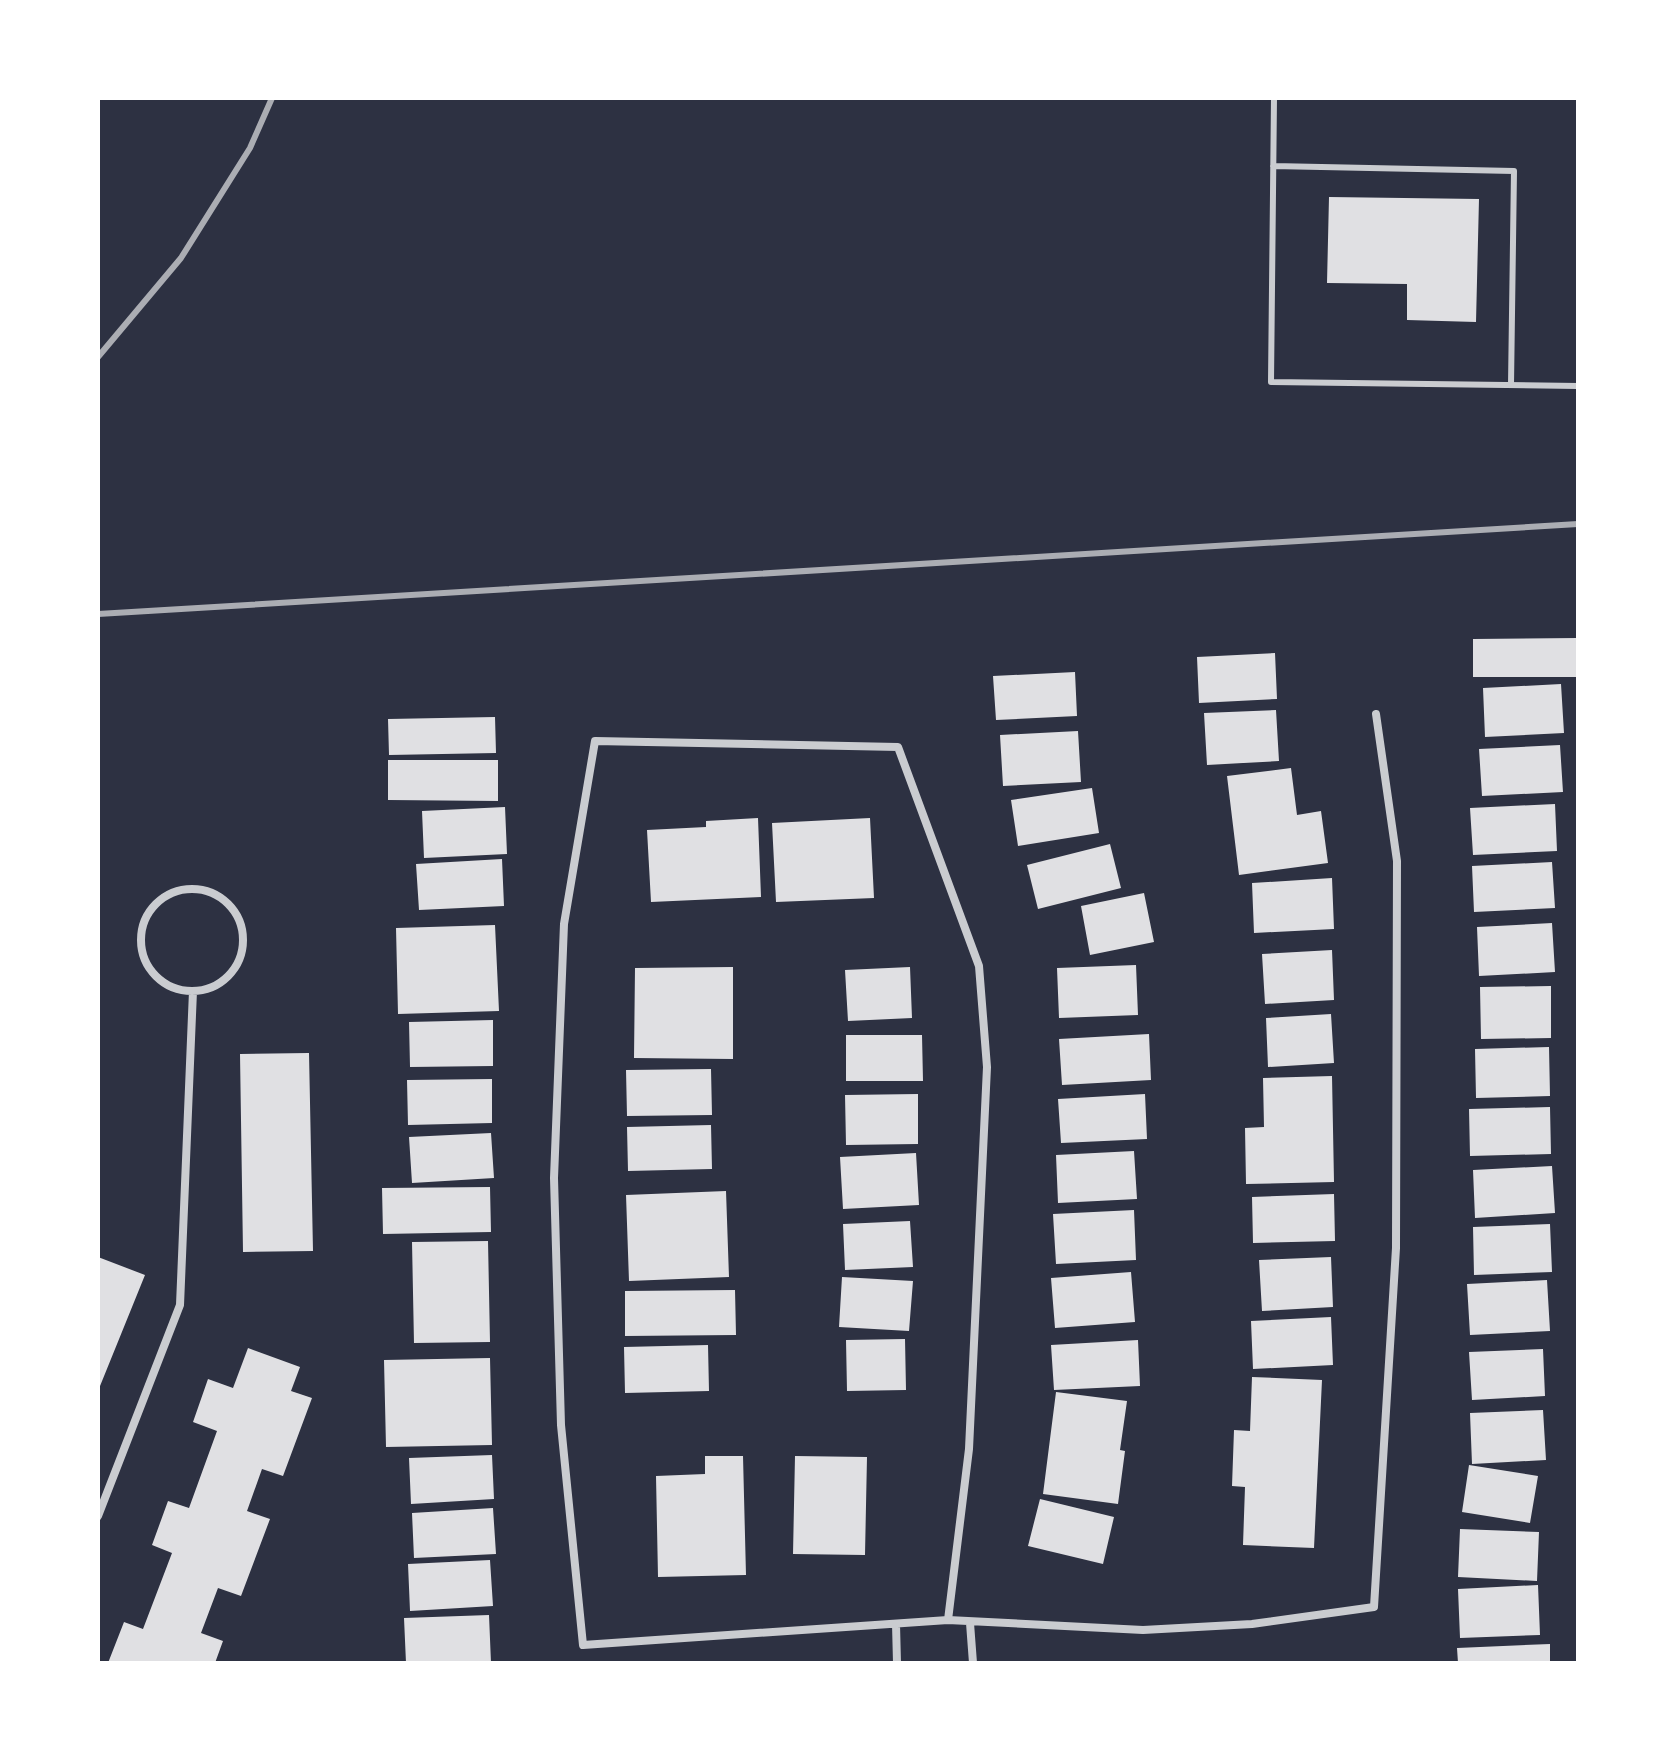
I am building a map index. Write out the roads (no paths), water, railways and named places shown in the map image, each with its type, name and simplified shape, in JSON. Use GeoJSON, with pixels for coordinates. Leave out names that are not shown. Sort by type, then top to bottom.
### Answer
{"type":"FeatureCollection","features":[{"type":"Feature","properties":{"kind":"street"},"geometry":{"type":"LineString","coordinates":[[948,1620],[969,1449],[987,1067],[979,966],[898,747],[595,741],[564,924],[554,1178],[561,1425],[583,1645],[948,1620],[1143,1630],[1252,1624],[1374,1607],[1396,1248],[1397,877],[1376,714]]}},
{"type":"Feature","properties":{"kind":"street"},"geometry":{"type":"LineString","coordinates":[[192,888],[224,899],[236,912],[243,929],[243,947],[238,964],[226,978],[211,988],[193,991],[168,985],[154,974],[146,964],[141,947],[141,929],[154,904],[169,894],[192,888]]}},
{"type":"Feature","properties":{"kind":"street"},"geometry":{"type":"LineString","coordinates":[[98,1516],[180,1305],[193,991]]}},
{"type":"Feature","properties":{"kind":"street"},"geometry":{"type":"LineString","coordinates":[[970,1623],[973,1663]]}},
{"type":"Feature","properties":{"kind":"street"},"geometry":{"type":"LineString","coordinates":[[896,1624],[897,1663]]}},
{"type":"Feature","properties":{"kind":"lane"},"geometry":{"type":"LineString","coordinates":[[1274,98],[1271,382],[1578,386]]}},
{"type":"Feature","properties":{"kind":"lane"},"geometry":{"type":"LineString","coordinates":[[1273,166],[1514,171],[1511,385]]}},
{"type":"Feature","properties":{"kind":"railway"},"geometry":{"type":"LineString","coordinates":[[98,357],[181,258],[250,148],[272,98]]}},
{"type":"Feature","properties":{"kind":"railway"},"geometry":{"type":"LineString","coordinates":[[98,614],[1578,524]]}}]}
